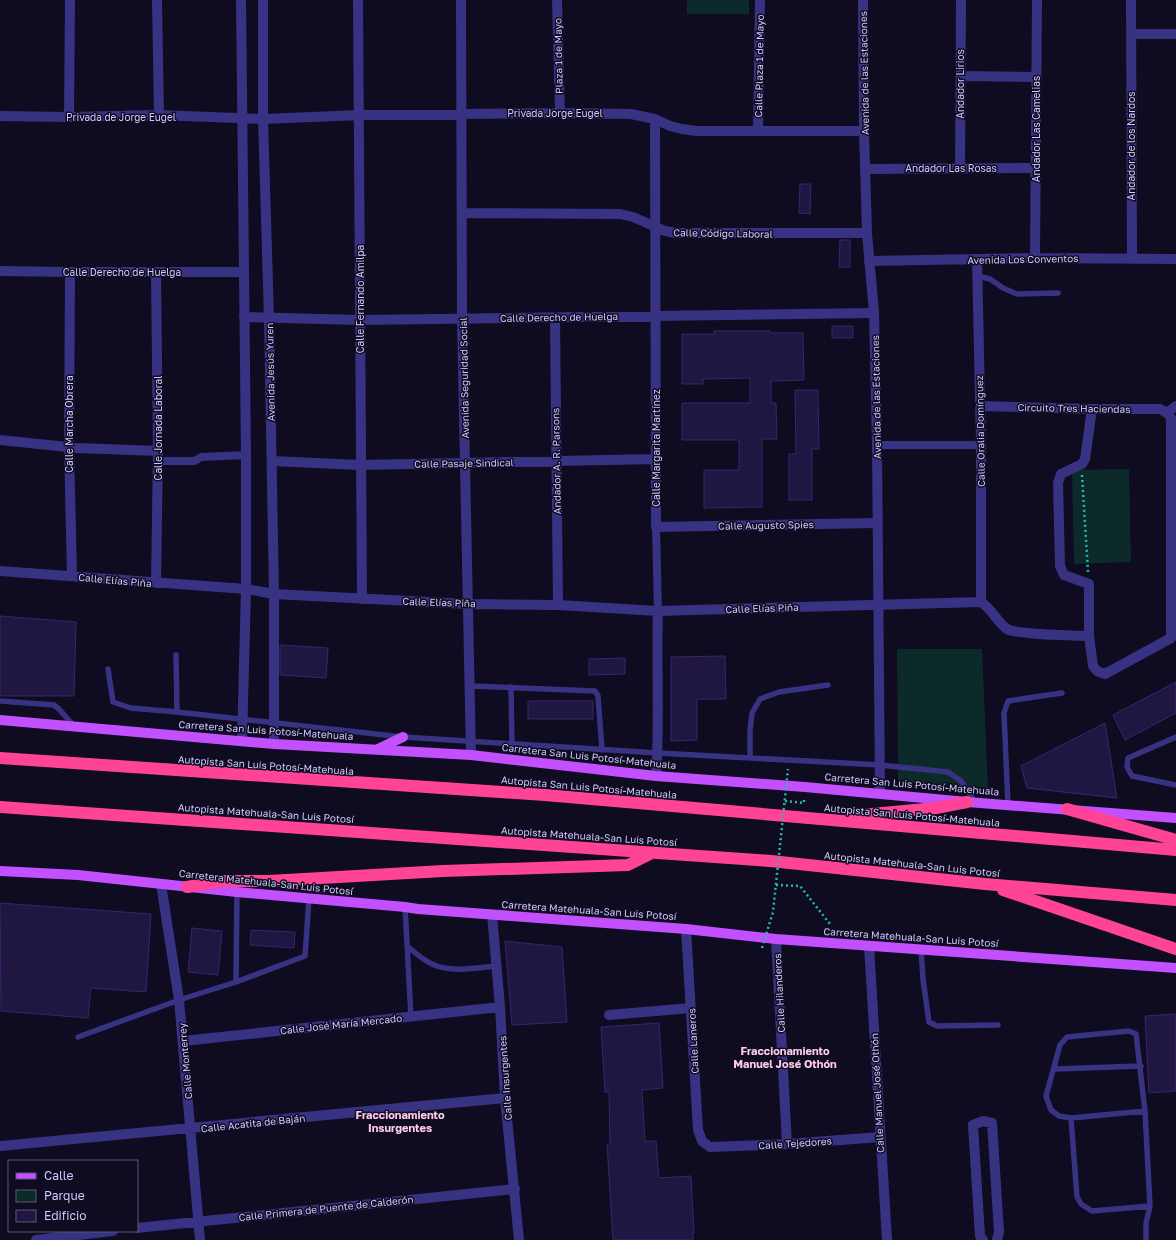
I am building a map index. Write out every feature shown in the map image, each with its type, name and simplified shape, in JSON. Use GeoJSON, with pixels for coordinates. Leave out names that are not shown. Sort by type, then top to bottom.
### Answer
{"type":"FeatureCollection","features":[{"type":"Feature","properties":{"kind":"highway","name":"Autopista San Luis Potosí-Matehuala"},"geometry":{"type":"LineString","coordinates":[[0,758],[545,795],[1176,850]]}},
{"type":"Feature","properties":{"kind":"highway"},"geometry":{"type":"LineString","coordinates":[[818,818],[936,808],[971,802]]}},
{"type":"Feature","properties":{"kind":"highway","name":"Autopista Matehuala-San Luis Potosí"},"geometry":{"type":"LineString","coordinates":[[0,807],[771,861],[985,884],[1176,900]]}},
{"type":"Feature","properties":{"kind":"highway"},"geometry":{"type":"LineString","coordinates":[[1067,809],[1176,840]]}},
{"type":"Feature","properties":{"kind":"highway"},"geometry":{"type":"LineString","coordinates":[[187,887],[221,881],[269,882],[443,872],[628,865],[654,852]]}},
{"type":"Feature","properties":{"kind":"highway"},"geometry":{"type":"LineString","coordinates":[[985,884],[1176,949]]}},
{"type":"Feature","properties":{"kind":"main road","name":"Carretera San Luis Potosí-Matehuala"},"geometry":{"type":"LineString","coordinates":[[0,720],[274,744],[471,755],[656,776],[1176,818]]}},
{"type":"Feature","properties":{"kind":"main road"},"geometry":{"type":"LineString","coordinates":[[377,750],[403,737]]}},
{"type":"Feature","properties":{"kind":"main road","name":"Carretera Matehuala-San Luis Potosí"},"geometry":{"type":"LineString","coordinates":[[0,871],[78,875],[418,909],[686,929],[776,939],[1176,968]]}},
{"type":"Feature","properties":{"kind":"street"},"geometry":{"type":"LineString","coordinates":[[69,117],[70,0]]}},
{"type":"Feature","properties":{"kind":"street"},"geometry":{"type":"LineString","coordinates":[[157,0],[159,115]]}},
{"type":"Feature","properties":{"kind":"street"},"geometry":{"type":"LineString","coordinates":[[241,0],[246,454],[246,589],[242,741]]}},
{"type":"Feature","properties":{"kind":"street","name":"Avenida Jesús Yuren"},"geometry":{"type":"LineString","coordinates":[[263,0],[263,119],[269,318],[274,594],[274,744]]}},
{"type":"Feature","properties":{"kind":"street","name":"Calle Fernando Amilpa"},"geometry":{"type":"LineString","coordinates":[[358,0],[360,115],[360,465],[362,599]]}},
{"type":"Feature","properties":{"kind":"street","name":"Avenida Seguridad Social"},"geometry":{"type":"LineString","coordinates":[[461,0],[462,319],[472,742],[471,755]]}},
{"type":"Feature","properties":{"kind":"street","name":"Plaza 1 de Mayo"},"geometry":{"type":"LineString","coordinates":[[557,0],[560,113]]}},
{"type":"Feature","properties":{"kind":"street","name":"Calle Plaza 1 de Mayo"},"geometry":{"type":"LineString","coordinates":[[758,131],[760,0]]}},
{"type":"Feature","properties":{"kind":"street","name":"Avenida de las Estaciones"},"geometry":{"type":"LineString","coordinates":[[863,0],[864,131],[867,234],[874,313],[877,445],[880,793]]}},
{"type":"Feature","properties":{"kind":"street","name":"Andador Lirios"},"geometry":{"type":"LineString","coordinates":[[960,168],[961,0]]}},
{"type":"Feature","properties":{"kind":"street","name":"Andador Las Camelias"},"geometry":{"type":"LineString","coordinates":[[1035,258],[1037,0]]}},
{"type":"Feature","properties":{"kind":"street","name":"Andador de los Nardos"},"geometry":{"type":"LineString","coordinates":[[1131,0],[1132,259]]}},
{"type":"Feature","properties":{"kind":"street"},"geometry":{"type":"LineString","coordinates":[[1131,34],[1176,34]]}},
{"type":"Feature","properties":{"kind":"street"},"geometry":{"type":"LineString","coordinates":[[960,76],[1037,77]]}},
{"type":"Feature","properties":{"kind":"street","name":"Privada Jorge Eugel"},"geometry":{"type":"LineString","coordinates":[[242,118],[263,119],[360,115],[560,113],[631,114],[654,119],[670,126],[697,131],[864,131]]}},
{"type":"Feature","properties":{"kind":"street","name":"Privada de Jorge Eugel"},"geometry":{"type":"LineString","coordinates":[[0,116],[69,117],[159,115],[242,118]]}},
{"type":"Feature","properties":{"kind":"street","name":"Calle Margarita Martínez"},"geometry":{"type":"LineString","coordinates":[[654,119],[656,527],[658,611],[658,753],[656,776]]}},
{"type":"Feature","properties":{"kind":"street","name":"Andador Las Rosas"},"geometry":{"type":"LineString","coordinates":[[866,169],[1036,168]]}},
{"type":"Feature","properties":{"kind":"street","name":"Calle Código Laboral"},"geometry":{"type":"LineString","coordinates":[[462,213],[620,214],[633,217],[665,232],[688,234],[867,234]]}},
{"type":"Feature","properties":{"kind":"street","name":"Avenida Los Conventos"},"geometry":{"type":"LineString","coordinates":[[869,261],[1035,258],[1176,259]]}},
{"type":"Feature","properties":{"kind":"street","name":"Calle Oralia Domínguez"},"geometry":{"type":"LineString","coordinates":[[977,259],[981,445],[981,602]]}},
{"type":"Feature","properties":{"kind":"street","name":"Calle Derecho de Huelga"},"geometry":{"type":"LineString","coordinates":[[0,271],[243,272]]}},
{"type":"Feature","properties":{"kind":"street","name":"Calle Marcha Obrera"},"geometry":{"type":"LineString","coordinates":[[70,272],[69,447],[72,576]]}},
{"type":"Feature","properties":{"kind":"street","name":"Calle Jornada Laboral"},"geometry":{"type":"LineString","coordinates":[[156,272],[158,456],[156,583]]}},
{"type":"Feature","properties":{"kind":"street","name":"Calle Derecho de Huelga"},"geometry":{"type":"LineString","coordinates":[[244,317],[360,320],[874,313]]}},
{"type":"Feature","properties":{"kind":"street","name":"Andador A. R. Parsons"},"geometry":{"type":"LineString","coordinates":[[555,318],[558,605]]}},
{"type":"Feature","properties":{"kind":"street","name":"Circuito Tres Haciendas"},"geometry":{"type":"LineString","coordinates":[[980,406],[1160,409],[1167,413]]}},
{"type":"Feature","properties":{"kind":"street"},"geometry":{"type":"LineString","coordinates":[[1092,409],[1086,459],[1082,464],[1061,474],[1060,566],[1064,575],[1089,584],[1089,636],[1093,666],[1097,671],[1105,674],[1173,640],[1171,418],[1167,413],[1176,406]]}},
{"type":"Feature","properties":{"kind":"street"},"geometry":{"type":"LineString","coordinates":[[0,440],[195,461],[201,457],[246,454]]}},
{"type":"Feature","properties":{"kind":"street"},"geometry":{"type":"LineString","coordinates":[[877,445],[981,445]]}},
{"type":"Feature","properties":{"kind":"street","name":"Calle Pasaje Sindical"},"geometry":{"type":"LineString","coordinates":[[272,461],[360,465],[656,459]]}},
{"type":"Feature","properties":{"kind":"street","name":"Calle Augusto Spies"},"geometry":{"type":"LineString","coordinates":[[656,527],[877,523]]}},
{"type":"Feature","properties":{"kind":"street","name":"Calle Elías Piña"},"geometry":{"type":"LineString","coordinates":[[0,571],[246,589],[274,594],[468,604],[558,605],[658,611],[878,605]]}},
{"type":"Feature","properties":{"kind":"street"},"geometry":{"type":"LineString","coordinates":[[878,605],[981,602],[1007,629],[1020,632],[1089,636]]}},
{"type":"Feature","properties":{"kind":"street","name":"Calle Monterrey"},"geometry":{"type":"LineString","coordinates":[[161,884],[179,1000],[200,1240]]}},
{"type":"Feature","properties":{"kind":"street","name":"Calle Insurgentes"},"geometry":{"type":"LineString","coordinates":[[492,915],[500,1007],[505,1098],[519,1240]]}},
{"type":"Feature","properties":{"kind":"street","name":"Calle Laneros"},"geometry":{"type":"LineString","coordinates":[[686,929],[698,1130],[702,1141],[710,1147]]}},
{"type":"Feature","properties":{"kind":"street","name":"Calle Hilanderos"},"geometry":{"type":"LineString","coordinates":[[776,939],[787,1144]]}},
{"type":"Feature","properties":{"kind":"street","name":"Calle Manuel José Othón"},"geometry":{"type":"LineString","coordinates":[[869,946],[886,1240]]}},
{"type":"Feature","properties":{"kind":"street","name":"Calle José María Mercado"},"geometry":{"type":"LineString","coordinates":[[183,1041],[500,1007]]}},
{"type":"Feature","properties":{"kind":"street"},"geometry":{"type":"LineString","coordinates":[[609,1015],[691,1008]]}},
{"type":"Feature","properties":{"kind":"street","name":"Calle Acatita de Baján"},"geometry":{"type":"LineString","coordinates":[[0,1146],[505,1098]]}},
{"type":"Feature","properties":{"kind":"street"},"geometry":{"type":"LineString","coordinates":[[983,1240],[980,1236],[973,1125],[983,1121],[992,1123],[998,1232],[997,1240]]}},
{"type":"Feature","properties":{"kind":"street","name":"Calle Tejedores"},"geometry":{"type":"LineString","coordinates":[[710,1147],[787,1144],[880,1137]]}},
{"type":"Feature","properties":{"kind":"street","name":"Calle Primera de Puente de Calderón"},"geometry":{"type":"LineString","coordinates":[[138,1228],[515,1189]]}},
{"type":"Feature","properties":{"kind":"street"},"geometry":{"type":"LineString","coordinates":[[36,1240],[104,1232]]}},
{"type":"Feature","properties":{"kind":"lane"},"geometry":{"type":"LineString","coordinates":[[978,276],[990,279],[1003,288],[1017,294],[1058,293]]}},
{"type":"Feature","properties":{"kind":"lane"},"geometry":{"type":"LineString","coordinates":[[176,655],[176,712]]}},
{"type":"Feature","properties":{"kind":"lane"},"geometry":{"type":"LineString","coordinates":[[108,669],[113,702],[131,708],[274,722],[403,737],[602,750],[880,765],[948,772],[961,781],[971,802]]}},
{"type":"Feature","properties":{"kind":"lane"},"geometry":{"type":"LineString","coordinates":[[750,758],[752,713],[760,699],[779,692],[828,685]]}},
{"type":"Feature","properties":{"kind":"lane"},"geometry":{"type":"LineString","coordinates":[[470,686],[595,691],[598,696],[602,750]]}},
{"type":"Feature","properties":{"kind":"lane"},"geometry":{"type":"LineString","coordinates":[[511,688],[512,744]]}},
{"type":"Feature","properties":{"kind":"lane"},"geometry":{"type":"LineString","coordinates":[[1008,805],[1004,713],[1008,701],[1062,693]]}},
{"type":"Feature","properties":{"kind":"lane"},"geometry":{"type":"LineString","coordinates":[[0,701],[54,705],[74,726]]}},
{"type":"Feature","properties":{"kind":"lane"},"geometry":{"type":"LineString","coordinates":[[1176,737],[1128,758],[1127,767],[1132,776],[1176,785]]}},
{"type":"Feature","properties":{"kind":"lane"},"geometry":{"type":"LineString","coordinates":[[236,982],[237,892]]}},
{"type":"Feature","properties":{"kind":"lane"},"geometry":{"type":"LineString","coordinates":[[78,1037],[179,1000],[236,982],[305,956],[309,899]]}},
{"type":"Feature","properties":{"kind":"lane"},"geometry":{"type":"LineString","coordinates":[[405,907],[411,1017]]}},
{"type":"Feature","properties":{"kind":"lane"},"geometry":{"type":"LineString","coordinates":[[407,946],[418,956],[433,965],[450,969],[496,966]]}},
{"type":"Feature","properties":{"kind":"lane"},"geometry":{"type":"LineString","coordinates":[[921,950],[923,979],[930,1022],[938,1026],[998,1025]]}},
{"type":"Feature","properties":{"kind":"lane"},"geometry":{"type":"LineString","coordinates":[[1145,1111],[1071,1118],[1059,1116],[1051,1110],[1046,1096],[1060,1045],[1067,1037],[1129,1031],[1136,1034],[1145,1111],[1150,1206],[1146,1224],[1146,1240]]}},
{"type":"Feature","properties":{"kind":"lane"},"geometry":{"type":"LineString","coordinates":[[1054,1070],[1140,1066]]}},
{"type":"Feature","properties":{"kind":"lane"},"geometry":{"type":"LineString","coordinates":[[1071,1118],[1077,1197],[1081,1204],[1092,1210],[1150,1206]]}},
{"type":"Feature","properties":{"kind":"path"},"geometry":{"type":"LineString","coordinates":[[1082,464],[1089,584]]}},
{"type":"Feature","properties":{"kind":"path"},"geometry":{"type":"LineString","coordinates":[[762,948],[773,912],[788,769]]}},
{"type":"Feature","properties":{"kind":"path"},"geometry":{"type":"LineString","coordinates":[[785,801],[804,803]]}},
{"type":"Feature","properties":{"kind":"path"},"geometry":{"type":"LineString","coordinates":[[776,885],[800,886],[830,924]]}},
{"type":"Feature","properties":{"kind":"green space"},"geometry":{"type":"Polygon","coordinates":[[[687,0],[749,0],[749,14],[687,14],[687,0]]]}},
{"type":"Feature","properties":{"kind":"green space"},"geometry":{"type":"Polygon","coordinates":[[[1129,469],[1131,562],[1074,564],[1072,470],[1129,469]]]}},
{"type":"Feature","properties":{"kind":"green space"},"geometry":{"type":"Polygon","coordinates":[[[897,649],[982,649],[988,789],[898,782],[897,649]]]}},
{"type":"Feature","properties":{"kind":"building"},"geometry":{"type":"Polygon","coordinates":[[[800,184],[811,184],[810,214],[799,213],[800,184]]]}},
{"type":"Feature","properties":{"kind":"building"},"geometry":{"type":"Polygon","coordinates":[[[840,240],[850,240],[850,267],[839,267],[840,240]]]}},
{"type":"Feature","properties":{"kind":"building"},"geometry":{"type":"Polygon","coordinates":[[[832,326],[853,326],[853,338],[832,338],[832,326]]]}},
{"type":"Feature","properties":{"kind":"building"},"geometry":{"type":"Polygon","coordinates":[[[714,331],[770,331],[770,333],[803,333],[804,380],[771,381],[771,403],[776,403],[777,439],[762,439],[762,507],[704,508],[704,470],[739,470],[739,440],[682,440],[682,403],[750,403],[750,378],[703,379],[703,384],[682,384],[682,334],[714,334],[714,331]]]}},
{"type":"Feature","properties":{"kind":"building"},"geometry":{"type":"Polygon","coordinates":[[[795,390],[818,390],[819,449],[812,449],[812,500],[789,500],[789,454],[796,454],[795,390]]]}},
{"type":"Feature","properties":{"kind":"building"},"geometry":{"type":"Polygon","coordinates":[[[0,616],[76,622],[74,696],[0,696],[0,616]]]}},
{"type":"Feature","properties":{"kind":"building"},"geometry":{"type":"Polygon","coordinates":[[[280,645],[328,648],[326,678],[280,675],[280,645]]]}},
{"type":"Feature","properties":{"kind":"building"},"geometry":{"type":"Polygon","coordinates":[[[725,656],[726,699],[697,699],[697,740],[671,741],[671,657],[725,656]]]}},
{"type":"Feature","properties":{"kind":"building"},"geometry":{"type":"Polygon","coordinates":[[[625,658],[625,674],[589,675],[589,659],[625,658]]]}},
{"type":"Feature","properties":{"kind":"building"},"geometry":{"type":"Polygon","coordinates":[[[1176,682],[1176,713],[1125,740],[1113,715],[1176,682]]]}},
{"type":"Feature","properties":{"kind":"building"},"geometry":{"type":"Polygon","coordinates":[[[528,701],[593,701],[593,719],[528,719],[528,701]]]}},
{"type":"Feature","properties":{"kind":"building"},"geometry":{"type":"Polygon","coordinates":[[[1105,723],[1117,798],[1027,788],[1021,766],[1105,723]]]}},
{"type":"Feature","properties":{"kind":"building"},"geometry":{"type":"Polygon","coordinates":[[[0,903],[151,914],[146,992],[91,988],[88,1018],[1,1011],[0,903]]]}},
{"type":"Feature","properties":{"kind":"building"},"geometry":{"type":"Polygon","coordinates":[[[192,928],[222,931],[218,975],[188,972],[192,928]]]}},
{"type":"Feature","properties":{"kind":"building"},"geometry":{"type":"Polygon","coordinates":[[[251,930],[295,932],[294,948],[250,945],[251,930]]]}},
{"type":"Feature","properties":{"kind":"building"},"geometry":{"type":"Polygon","coordinates":[[[505,941],[562,947],[567,1022],[512,1025],[505,941]]]}},
{"type":"Feature","properties":{"kind":"building"},"geometry":{"type":"Polygon","coordinates":[[[1176,1014],[1176,1091],[1149,1093],[1145,1016],[1176,1014]]]}},
{"type":"Feature","properties":{"kind":"building"},"geometry":{"type":"Polygon","coordinates":[[[659,1023],[663,1088],[642,1090],[645,1141],[656,1141],[659,1178],[691,1176],[694,1233],[693,1240],[613,1240],[607,1144],[610,1144],[609,1092],[605,1092],[601,1027],[659,1023]]]}},
{"type":"Feature","properties":{"kind":"district","name":"Fraccionamiento Manuel José Othón"},"geometry":{"type":"Point","coordinates":[785,1057]}},
{"type":"Feature","properties":{"kind":"district","name":"Fraccionamiento Insurgentes"},"geometry":{"type":"Point","coordinates":[400,1121]}}]}
